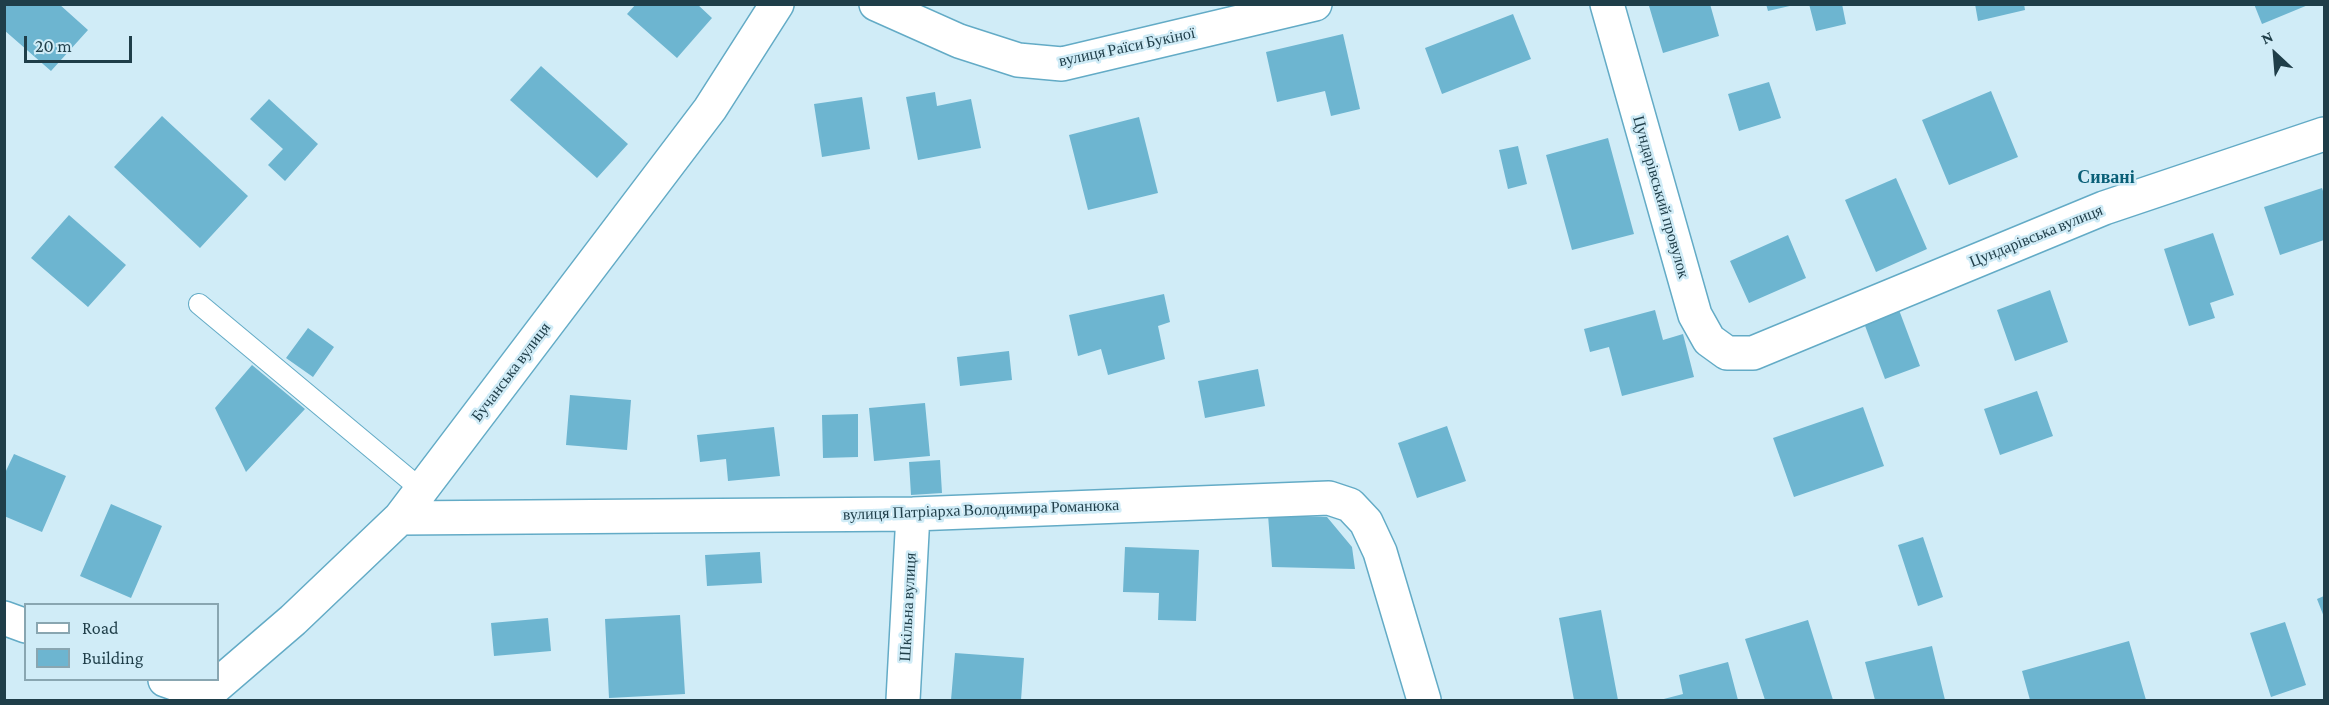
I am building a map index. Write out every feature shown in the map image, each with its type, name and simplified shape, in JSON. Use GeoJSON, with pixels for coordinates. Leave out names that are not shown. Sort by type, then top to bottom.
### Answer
{"type":"FeatureCollection","features":[{"type":"Feature","properties":{"kind":"street","name":"Бучанська вулиця"},"geometry":{"type":"LineString","coordinates":[[202,698],[293,620],[400,518],[710,109],[777,4]]}},
{"type":"Feature","properties":{"kind":"street","name":"вулиця Раїси Букіної"},"geometry":{"type":"LineString","coordinates":[[876,4],[959,41],[1018,60],[1062,64],[1314,4]]}},
{"type":"Feature","properties":{"kind":"street","name":"Цундарівський провулок"},"geometry":{"type":"LineString","coordinates":[[1607,4],[1695,315],[1709,340],[1727,353],[1753,353]]}},
{"type":"Feature","properties":{"kind":"street","name":"Цундарівська вулиця"},"geometry":{"type":"LineString","coordinates":[[1753,353],[2104,208],[2325,134]]}},
{"type":"Feature","properties":{"kind":"street","name":"вулиця Патріарха Володимира Романюка"},"geometry":{"type":"LineString","coordinates":[[400,518],[913,513],[1329,498],[1350,506],[1366,522],[1380,552],[1424,700]]}},
{"type":"Feature","properties":{"kind":"street","name":"Шкільна вулиця"},"geometry":{"type":"LineString","coordinates":[[903,700],[913,513]]}},
{"type":"Feature","properties":{"kind":"street"},"geometry":{"type":"LineString","coordinates":[[4,618],[24,625]]}},
{"type":"Feature","properties":{"kind":"street"},"geometry":{"type":"LineString","coordinates":[[167,681],[202,698]]}},
{"type":"Feature","properties":{"kind":"lane"},"geometry":{"type":"LineString","coordinates":[[199,304],[422,490]]}},
{"type":"Feature","properties":{"kind":"building"},"geometry":{"type":"Polygon","coordinates":[[[4,4],[59,4],[88,30],[51,71],[4,30],[4,4]]]}},
{"type":"Feature","properties":{"kind":"building"},"geometry":{"type":"Polygon","coordinates":[[[636,4],[697,4],[712,18],[677,58],[627,14],[636,4]]]}},
{"type":"Feature","properties":{"kind":"building"},"geometry":{"type":"Polygon","coordinates":[[[1655,4],[1710,4],[1719,36],[1663,53],[1649,6],[1655,4]]]}},
{"type":"Feature","properties":{"kind":"building"},"geometry":{"type":"Polygon","coordinates":[[[1766,4],[1793,4],[1794,5],[1768,11],[1766,4]]]}},
{"type":"Feature","properties":{"kind":"building"},"geometry":{"type":"Polygon","coordinates":[[[1809,4],[1842,4],[1846,24],[1816,31],[1809,4]]]}},
{"type":"Feature","properties":{"kind":"building"},"geometry":{"type":"Polygon","coordinates":[[[1975,4],[2024,4],[2025,10],[1978,21],[1975,4]]]}},
{"type":"Feature","properties":{"kind":"building"},"geometry":{"type":"Polygon","coordinates":[[[2254,4],[2308,4],[2308,5],[2262,24],[2254,4]]]}},
{"type":"Feature","properties":{"kind":"building"},"geometry":{"type":"Polygon","coordinates":[[[1513,14],[1531,59],[1442,94],[1425,48],[1513,14]]]}},
{"type":"Feature","properties":{"kind":"building"},"geometry":{"type":"Polygon","coordinates":[[[1343,34],[1360,109],[1331,116],[1325,91],[1277,102],[1266,52],[1343,34]]]}},
{"type":"Feature","properties":{"kind":"building"},"geometry":{"type":"Polygon","coordinates":[[[541,66],[628,144],[597,178],[510,100],[541,66]]]}},
{"type":"Feature","properties":{"kind":"building"},"geometry":{"type":"Polygon","coordinates":[[[1769,82],[1781,118],[1739,131],[1728,94],[1769,82]]]}},
{"type":"Feature","properties":{"kind":"building"},"geometry":{"type":"Polygon","coordinates":[[[1991,91],[2018,157],[1949,185],[1922,120],[1991,91]]]}},
{"type":"Feature","properties":{"kind":"building"},"geometry":{"type":"Polygon","coordinates":[[[935,92],[937,106],[971,99],[981,148],[918,160],[906,97],[935,92]]]}},
{"type":"Feature","properties":{"kind":"building"},"geometry":{"type":"Polygon","coordinates":[[[862,97],[870,149],[822,157],[814,104],[862,97]]]}},
{"type":"Feature","properties":{"kind":"building"},"geometry":{"type":"Polygon","coordinates":[[[269,99],[318,144],[285,181],[268,165],[283,149],[250,119],[269,99]]]}},
{"type":"Feature","properties":{"kind":"building"},"geometry":{"type":"Polygon","coordinates":[[[162,116],[248,196],[200,248],[114,167],[162,116]]]}},
{"type":"Feature","properties":{"kind":"building"},"geometry":{"type":"Polygon","coordinates":[[[1139,117],[1158,193],[1088,210],[1069,135],[1139,117]]]}},
{"type":"Feature","properties":{"kind":"building"},"geometry":{"type":"Polygon","coordinates":[[[1608,138],[1634,234],[1572,250],[1546,155],[1608,138]]]}},
{"type":"Feature","properties":{"kind":"building"},"geometry":{"type":"Polygon","coordinates":[[[1518,146],[1527,184],[1508,189],[1499,150],[1518,146]]]}},
{"type":"Feature","properties":{"kind":"building"},"geometry":{"type":"Polygon","coordinates":[[[1896,178],[1927,249],[1876,272],[1845,200],[1896,178]]]}},
{"type":"Feature","properties":{"kind":"building"},"geometry":{"type":"Polygon","coordinates":[[[2322,188],[2324,240],[2280,255],[2264,207],[2322,188]]]}},
{"type":"Feature","properties":{"kind":"building"},"geometry":{"type":"Polygon","coordinates":[[[69,215],[126,265],[88,307],[31,258],[69,215]]]}},
{"type":"Feature","properties":{"kind":"building"},"geometry":{"type":"Polygon","coordinates":[[[2213,233],[2234,295],[2210,303],[2215,318],[2189,326],[2164,249],[2213,233]]]}},
{"type":"Feature","properties":{"kind":"building"},"geometry":{"type":"Polygon","coordinates":[[[1788,235],[1806,278],[1749,303],[1730,261],[1788,235]]]}},
{"type":"Feature","properties":{"kind":"building"},"geometry":{"type":"Polygon","coordinates":[[[2050,290],[2068,342],[2015,361],[1997,310],[2050,290]]]}},
{"type":"Feature","properties":{"kind":"building"},"geometry":{"type":"Polygon","coordinates":[[[1164,294],[1170,322],[1158,326],[1165,359],[1108,375],[1101,349],[1078,356],[1069,315],[1164,294]]]}},
{"type":"Feature","properties":{"kind":"building"},"geometry":{"type":"Polygon","coordinates":[[[1655,310],[1663,340],[1683,334],[1694,377],[1622,396],[1609,347],[1590,352],[1584,329],[1655,310]]]}},
{"type":"Feature","properties":{"kind":"building"},"geometry":{"type":"Polygon","coordinates":[[[1899,310],[1920,366],[1885,379],[1864,323],[1899,310]]]}},
{"type":"Feature","properties":{"kind":"building"},"geometry":{"type":"Polygon","coordinates":[[[308,328],[334,347],[313,377],[286,358],[308,328]]]}},
{"type":"Feature","properties":{"kind":"building"},"geometry":{"type":"Polygon","coordinates":[[[1009,351],[1012,380],[960,386],[957,357],[1009,351]]]}},
{"type":"Feature","properties":{"kind":"building"},"geometry":{"type":"Polygon","coordinates":[[[252,365],[305,409],[246,472],[215,408],[252,365]]]}},
{"type":"Feature","properties":{"kind":"building"},"geometry":{"type":"Polygon","coordinates":[[[1258,369],[1265,406],[1205,418],[1198,381],[1258,369]]]}},
{"type":"Feature","properties":{"kind":"building"},"geometry":{"type":"Polygon","coordinates":[[[2037,391],[2053,436],[2000,455],[1984,409],[2037,391]]]}},
{"type":"Feature","properties":{"kind":"building"},"geometry":{"type":"Polygon","coordinates":[[[570,395],[631,400],[627,450],[566,445],[570,395]]]}},
{"type":"Feature","properties":{"kind":"building"},"geometry":{"type":"Polygon","coordinates":[[[925,403],[930,456],[874,461],[869,408],[925,403]]]}},
{"type":"Feature","properties":{"kind":"building"},"geometry":{"type":"Polygon","coordinates":[[[1863,407],[1884,466],[1794,497],[1773,438],[1863,407]]]}},
{"type":"Feature","properties":{"kind":"building"},"geometry":{"type":"Polygon","coordinates":[[[858,414],[858,457],[823,458],[822,415],[858,414]]]}},
{"type":"Feature","properties":{"kind":"building"},"geometry":{"type":"Polygon","coordinates":[[[1447,426],[1466,481],[1417,498],[1398,443],[1447,426]]]}},
{"type":"Feature","properties":{"kind":"building"},"geometry":{"type":"Polygon","coordinates":[[[774,427],[780,476],[728,481],[726,459],[700,462],[697,435],[774,427]]]}},
{"type":"Feature","properties":{"kind":"building"},"geometry":{"type":"Polygon","coordinates":[[[14,454],[66,476],[42,532],[4,516],[4,475],[14,454]]]}},
{"type":"Feature","properties":{"kind":"building"},"geometry":{"type":"Polygon","coordinates":[[[940,460],[942,493],[911,495],[909,462],[940,460]]]}},
{"type":"Feature","properties":{"kind":"building"},"geometry":{"type":"Polygon","coordinates":[[[111,504],[162,526],[131,598],[80,576],[111,504]]]}},
{"type":"Feature","properties":{"kind":"building"},"geometry":{"type":"Polygon","coordinates":[[[1268,515],[1327,517],[1352,547],[1355,569],[1272,567],[1268,515]]]}},
{"type":"Feature","properties":{"kind":"building"},"geometry":{"type":"Polygon","coordinates":[[[1923,537],[1943,597],[1918,606],[1898,545],[1923,537]]]}},
{"type":"Feature","properties":{"kind":"building"},"geometry":{"type":"Polygon","coordinates":[[[1125,547],[1199,550],[1196,621],[1158,620],[1159,593],[1123,592],[1125,547]]]}},
{"type":"Feature","properties":{"kind":"building"},"geometry":{"type":"Polygon","coordinates":[[[760,552],[762,583],[707,586],[705,555],[760,552]]]}},
{"type":"Feature","properties":{"kind":"building"},"geometry":{"type":"Polygon","coordinates":[[[2324,596],[2324,617],[2317,599],[2324,596]]]}},
{"type":"Feature","properties":{"kind":"building"},"geometry":{"type":"Polygon","coordinates":[[[1601,610],[1618,700],[1574,700],[1559,618],[1601,610]]]}},
{"type":"Feature","properties":{"kind":"building"},"geometry":{"type":"Polygon","coordinates":[[[680,615],[685,694],[609,698],[605,619],[680,615]]]}},
{"type":"Feature","properties":{"kind":"building"},"geometry":{"type":"Polygon","coordinates":[[[548,618],[551,651],[494,656],[491,623],[548,618]]]}},
{"type":"Feature","properties":{"kind":"building"},"geometry":{"type":"Polygon","coordinates":[[[1808,620],[1833,700],[1765,700],[1745,639],[1808,620]]]}},
{"type":"Feature","properties":{"kind":"building"},"geometry":{"type":"Polygon","coordinates":[[[2285,622],[2306,685],[2271,697],[2250,633],[2285,622]]]}},
{"type":"Feature","properties":{"kind":"building"},"geometry":{"type":"Polygon","coordinates":[[[2129,641],[2146,700],[2030,700],[2022,671],[2129,641]]]}},
{"type":"Feature","properties":{"kind":"building"},"geometry":{"type":"Polygon","coordinates":[[[1932,646],[1945,700],[1875,700],[1865,662],[1932,646]]]}},
{"type":"Feature","properties":{"kind":"building"},"geometry":{"type":"Polygon","coordinates":[[[955,653],[1024,658],[1021,700],[951,700],[955,653]]]}},
{"type":"Feature","properties":{"kind":"building"},"geometry":{"type":"Polygon","coordinates":[[[1728,662],[1738,700],[1660,700],[1683,694],[1679,675],[1728,662]]]}},
{"type":"Feature","properties":{"kind":"district","name":"Сивані"},"geometry":{"type":"Point","coordinates":[2106,177]}}]}
